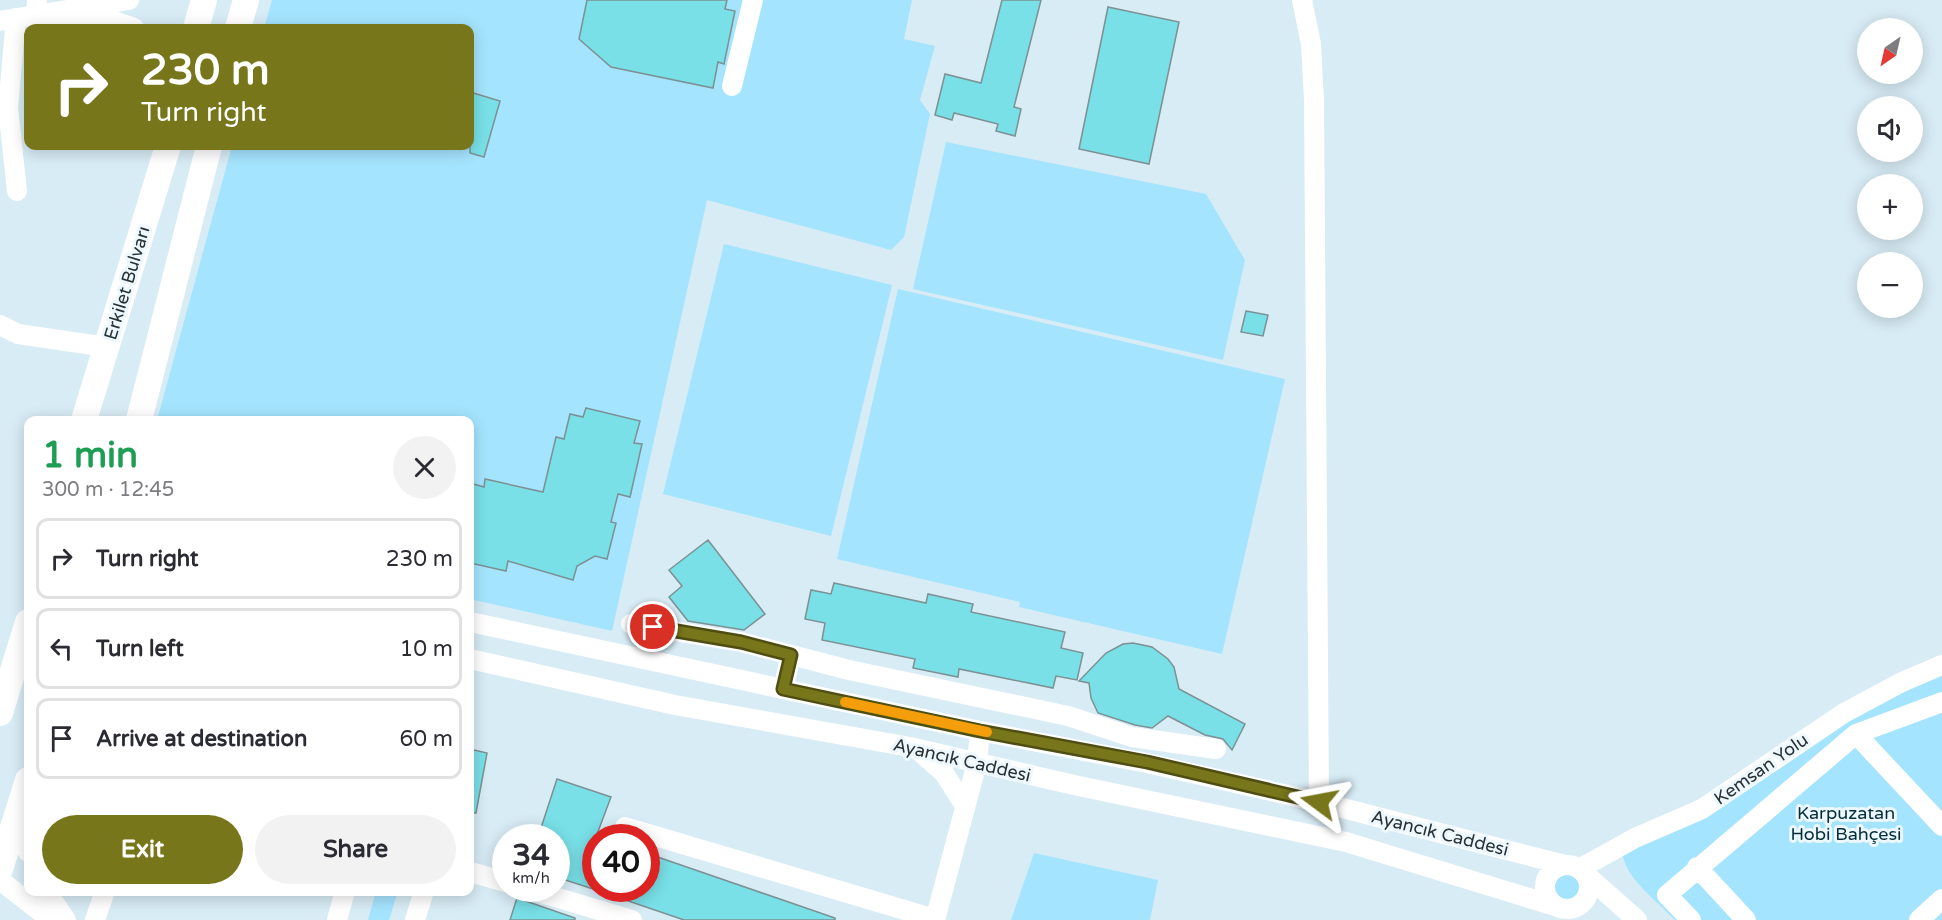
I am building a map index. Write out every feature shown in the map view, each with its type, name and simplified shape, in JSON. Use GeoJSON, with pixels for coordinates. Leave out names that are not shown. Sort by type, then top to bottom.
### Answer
{"type":"FeatureCollection","features":[{"type":"Feature","properties":{"kind":"main road"},"geometry":{"type":"LineString","coordinates":[[197,24],[204,0]]}},
{"type":"Feature","properties":{"kind":"main road"},"geometry":{"type":"LineString","coordinates":[[239,24],[246,0]]}},
{"type":"Feature","properties":{"kind":"main road","name":"Erkilet Bulvarı"},"geometry":{"type":"LineString","coordinates":[[85,416],[167,150]]}},
{"type":"Feature","properties":{"kind":"main road"},"geometry":{"type":"LineString","coordinates":[[140,416],[208,150]]}},
{"type":"Feature","properties":{"kind":"main road"},"geometry":{"type":"LineString","coordinates":[[0,713],[24,635]]}},
{"type":"Feature","properties":{"kind":"main road"},"geometry":{"type":"LineString","coordinates":[[0,869],[24,792]]}},
{"type":"Feature","properties":{"kind":"street"},"geometry":{"type":"LineString","coordinates":[[17,191],[5,137],[8,108],[8,20],[37,7],[129,0]]}},
{"type":"Feature","properties":{"kind":"street"},"geometry":{"type":"LineString","coordinates":[[732,86],[753,0]]}},
{"type":"Feature","properties":{"kind":"street"},"geometry":{"type":"LineString","coordinates":[[1302,0],[1311,44],[1314,90],[1319,802]]}},
{"type":"Feature","properties":{"kind":"street"},"geometry":{"type":"LineString","coordinates":[[37,7],[123,24]]}},
{"type":"Feature","properties":{"kind":"street"},"geometry":{"type":"LineString","coordinates":[[0,325],[18,334],[107,347]]}},
{"type":"Feature","properties":{"kind":"street","name":"Ayancık Caddesi"},"geometry":{"type":"LineString","coordinates":[[474,623],[980,731],[1147,762],[1319,802],[1576,869],[1637,920]]}},
{"type":"Feature","properties":{"kind":"street"},"geometry":{"type":"LineString","coordinates":[[631,624],[741,642],[860,673],[1068,716],[1132,736],[1216,749]]}},
{"type":"Feature","properties":{"kind":"street"},"geometry":{"type":"LineString","coordinates":[[783,689],[791,655]]}},
{"type":"Feature","properties":{"kind":"street","name":"Ayancık Caddesi"},"geometry":{"type":"LineString","coordinates":[[474,660],[675,705],[916,748],[1346,842],[1562,907],[1586,920]]}},
{"type":"Feature","properties":{"kind":"street","name":"Kemsan Yolu"},"geometry":{"type":"LineString","coordinates":[[1576,869],[1635,838],[1702,809],[1844,713],[1902,682],[1942,665]]}},
{"type":"Feature","properties":{"kind":"street"},"geometry":{"type":"LineString","coordinates":[[1691,920],[1667,895],[1697,867],[1856,734],[1942,702]]}},
{"type":"Feature","properties":{"kind":"street"},"geometry":{"type":"LineString","coordinates":[[660,837],[935,919],[977,763],[980,731]]}},
{"type":"Feature","properties":{"kind":"street"},"geometry":{"type":"LineString","coordinates":[[1856,734],[1942,826]]}},
{"type":"Feature","properties":{"kind":"street"},"geometry":{"type":"LineString","coordinates":[[916,748],[944,773],[965,806]]}},
{"type":"Feature","properties":{"kind":"street"},"geometry":{"type":"LineString","coordinates":[[16,817],[24,840]]}},
{"type":"Feature","properties":{"kind":"street"},"geometry":{"type":"LineString","coordinates":[[1697,867],[1746,920]]}},
{"type":"Feature","properties":{"kind":"street"},"geometry":{"type":"LineString","coordinates":[[1576,869],[1589,886],[1586,899],[1575,908],[1562,907],[1546,895],[1545,882],[1553,870],[1576,869]]}},
{"type":"Feature","properties":{"kind":"street"},"geometry":{"type":"LineString","coordinates":[[474,873],[492,878]]}},
{"type":"Feature","properties":{"kind":"street"},"geometry":{"type":"LineString","coordinates":[[0,880],[51,920]]}},
{"type":"Feature","properties":{"kind":"street"},"geometry":{"type":"LineString","coordinates":[[49,896],[66,920]]}},
{"type":"Feature","properties":{"kind":"street"},"geometry":{"type":"LineString","coordinates":[[95,920],[103,896]]}},
{"type":"Feature","properties":{"kind":"street"},"geometry":{"type":"LineString","coordinates":[[337,920],[344,896]]}},
{"type":"Feature","properties":{"kind":"street"},"geometry":{"type":"LineString","coordinates":[[415,920],[422,896]]}},
{"type":"Feature","properties":{"kind":"street"},"geometry":{"type":"LineString","coordinates":[[1919,920],[1942,899]]}},
{"type":"Feature","properties":{"kind":"street"},"geometry":{"type":"LineString","coordinates":[[570,901],[632,920]]}},
{"type":"Feature","properties":{"kind":"green space"},"geometry":{"type":"Polygon","coordinates":[[[272,0],[912,0],[904,39],[935,46],[920,100],[930,114],[904,237],[891,250],[707,200],[612,631],[474,600],[474,416],[158,416],[231,150],[474,150],[474,24],[265,24],[272,0]]]}},
{"type":"Feature","properties":{"kind":"green space"},"geometry":{"type":"Polygon","coordinates":[[[946,142],[1206,194],[1245,260],[1223,360],[913,289],[946,142]]]}},
{"type":"Feature","properties":{"kind":"green space"},"geometry":{"type":"Polygon","coordinates":[[[724,244],[892,285],[831,536],[663,494],[724,244]]]}},
{"type":"Feature","properties":{"kind":"green space"},"geometry":{"type":"Polygon","coordinates":[[[898,289],[1285,379],[1222,654],[1019,607],[1020,602],[837,559],[898,289]]]}},
{"type":"Feature","properties":{"kind":"green space","name":"Karpuzatan Hobi Bahçesi"},"geometry":{"type":"Polygon","coordinates":[[[1942,668],[1942,920],[1675,920],[1642,888],[1628,870],[1622,850],[1835,710],[1942,668]]]}},
{"type":"Feature","properties":{"kind":"green space"},"geometry":{"type":"Polygon","coordinates":[[[1034,853],[1158,880],[1150,920],[1011,920],[1034,853]]]}},
{"type":"Feature","properties":{"kind":"green space"},"geometry":{"type":"Polygon","coordinates":[[[1567,875],[1575,879],[1579,887],[1575,895],[1567,899],[1559,895],[1555,887],[1559,879],[1567,875]]]}},
{"type":"Feature","properties":{"kind":"green space"},"geometry":{"type":"Polygon","coordinates":[[[375,896],[396,896],[389,920],[368,920],[375,896]]]}},
{"type":"Feature","properties":{"kind":"building"},"geometry":{"type":"Polygon","coordinates":[[[587,0],[727,0],[725,9],[735,11],[724,64],[718,62],[713,88],[611,67],[579,39],[587,0]]]}},
{"type":"Feature","properties":{"kind":"building"},"geometry":{"type":"Polygon","coordinates":[[[1002,0],[1041,0],[1014,107],[1021,109],[1015,136],[996,131],[998,124],[954,113],[952,120],[935,115],[945,74],[981,83],[1002,0]]]}},
{"type":"Feature","properties":{"kind":"building"},"geometry":{"type":"Polygon","coordinates":[[[1108,7],[1179,22],[1149,164],[1079,149],[1108,7]]]}},
{"type":"Feature","properties":{"kind":"building"},"geometry":{"type":"Polygon","coordinates":[[[474,93],[500,101],[484,157],[470,153],[470,150],[474,150],[474,93]]]}},
{"type":"Feature","properties":{"kind":"building"},"geometry":{"type":"Polygon","coordinates":[[[1246,311],[1268,315],[1263,336],[1241,332],[1246,311]]]}},
{"type":"Feature","properties":{"kind":"building"},"geometry":{"type":"Polygon","coordinates":[[[586,408],[640,421],[634,443],[642,444],[630,497],[618,494],[611,522],[616,523],[607,559],[595,556],[577,566],[573,580],[508,561],[506,571],[474,564],[474,484],[484,487],[485,479],[543,492],[556,437],[564,439],[570,414],[583,417],[586,408]]]}},
{"type":"Feature","properties":{"kind":"building"},"geometry":{"type":"Polygon","coordinates":[[[708,540],[765,614],[744,630],[688,621],[669,597],[682,586],[669,570],[708,540]]]}},
{"type":"Feature","properties":{"kind":"building"},"geometry":{"type":"Polygon","coordinates":[[[834,583],[926,603],[928,594],[973,604],[971,612],[1065,632],[1061,648],[1083,653],[1077,680],[1056,676],[1053,688],[959,669],[958,677],[913,668],[915,659],[822,640],[825,623],[805,619],[811,590],[831,594],[834,583]]]}},
{"type":"Feature","properties":{"kind":"building"},"geometry":{"type":"Polygon","coordinates":[[[1133,643],[1152,647],[1168,659],[1174,667],[1179,689],[1245,724],[1232,750],[1223,739],[1205,735],[1168,716],[1152,728],[1098,713],[1091,698],[1089,683],[1079,681],[1106,653],[1123,644],[1133,643]]]}},
{"type":"Feature","properties":{"kind":"building"},"geometry":{"type":"Polygon","coordinates":[[[474,750],[487,753],[476,813],[474,813],[474,750]]]}},
{"type":"Feature","properties":{"kind":"building"},"geometry":{"type":"Polygon","coordinates":[[[557,779],[611,797],[601,824],[582,824],[582,885],[570,882],[570,824],[542,824],[557,779]]]}},
{"type":"Feature","properties":{"kind":"building"},"geometry":{"type":"Polygon","coordinates":[[[660,858],[835,918],[835,920],[684,920],[631,902],[660,902],[660,858]]]}},
{"type":"Feature","properties":{"kind":"building"},"geometry":{"type":"Polygon","coordinates":[[[516,902],[529,902],[575,918],[575,920],[510,920],[516,902]]]}},
{"type":"Feature","properties":{"kind":"slow traffic"},"geometry":{"type":"LineString","coordinates":[[845,702],[987,732]]}},
{"type":"Feature","properties":{"kind":"route"},"geometry":{"type":"LineString","coordinates":[[653,627],[741,642],[791,655],[783,689],[980,731],[1147,762],[1319,802]]}}]}
